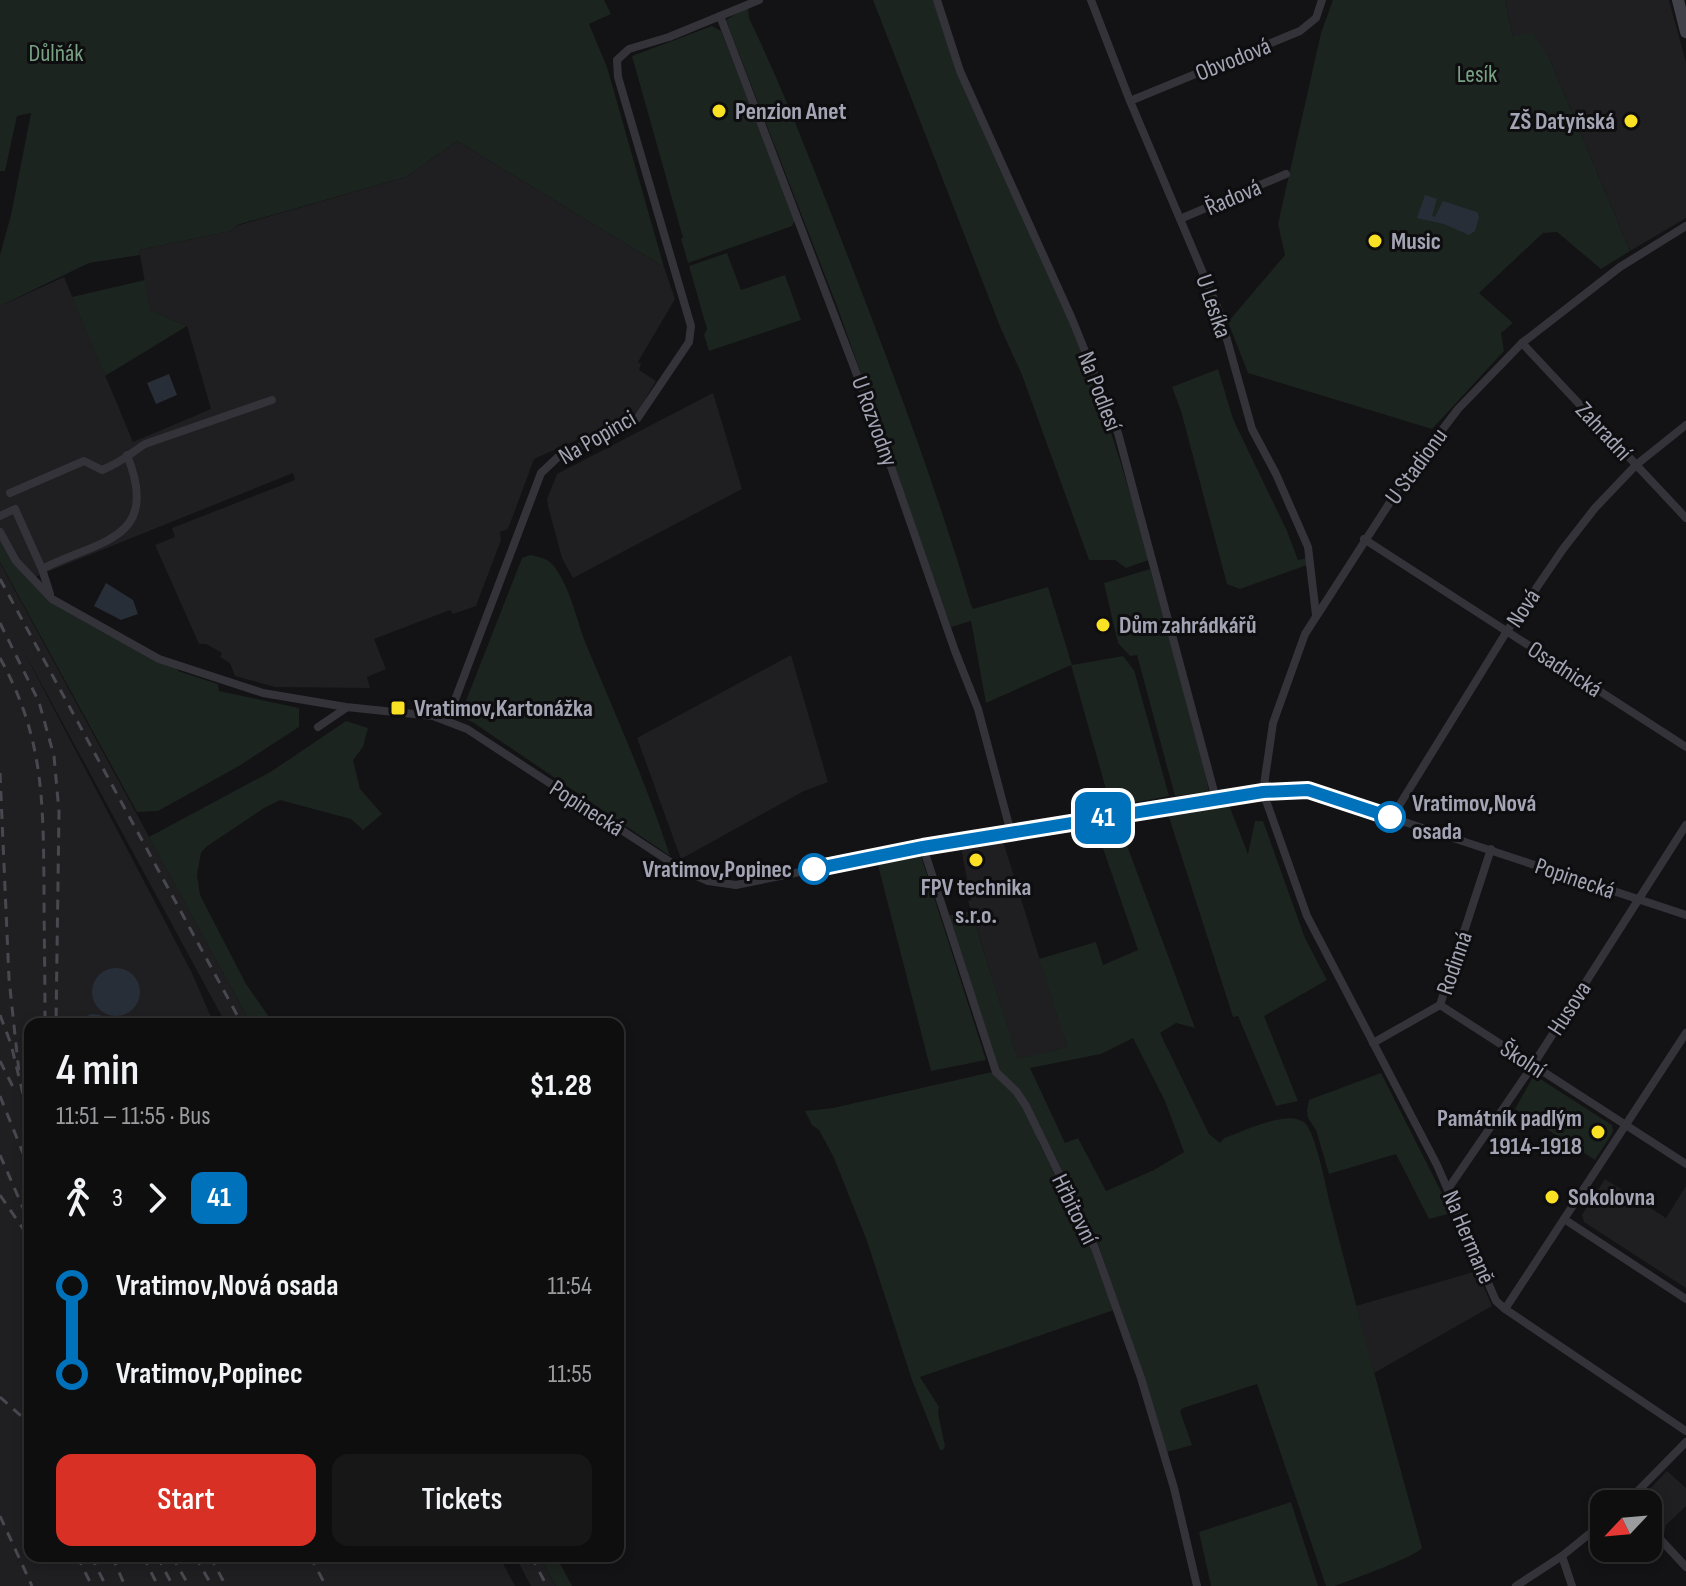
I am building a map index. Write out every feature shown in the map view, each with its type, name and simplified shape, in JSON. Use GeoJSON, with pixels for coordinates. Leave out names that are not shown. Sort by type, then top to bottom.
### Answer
{"type":"FeatureCollection","features":[{"type":"Feature","properties":{"kind":"main road"},"geometry":{"type":"LineString","coordinates":[[1678,0],[1686,32]]}},
{"type":"Feature","properties":{"kind":"street"},"geometry":{"type":"LineString","coordinates":[[720,16],[759,0]]}},
{"type":"Feature","properties":{"kind":"street","name":"Na Podlesí"},"geometry":{"type":"LineString","coordinates":[[937,0],[960,71],[1072,319],[1118,433],[1216,799]]}},
{"type":"Feature","properties":{"kind":"street","name":"U Lesíka"},"geometry":{"type":"LineString","coordinates":[[1091,0],[1219,311],[1252,429],[1308,547],[1316,615]]}},
{"type":"Feature","properties":{"kind":"street","name":"Obvodová"},"geometry":{"type":"LineString","coordinates":[[1130,101],[1300,31],[1316,18],[1322,0]]}},
{"type":"Feature","properties":{"kind":"street","name":"Na Popinci"},"geometry":{"type":"LineString","coordinates":[[447,721],[541,473],[558,457],[637,419],[689,342],[691,326],[618,77],[617,60],[629,49],[720,16]]}},
{"type":"Feature","properties":{"kind":"street","name":"U Rozvodny"},"geometry":{"type":"LineString","coordinates":[[720,16],[880,435],[978,709],[1011,833]]}},
{"type":"Feature","properties":{"kind":"street","name":"Řadová"},"geometry":{"type":"LineString","coordinates":[[1180,219],[1286,174]]}},
{"type":"Feature","properties":{"kind":"street","name":"U Stadionu"},"geometry":{"type":"LineString","coordinates":[[1263,792],[1273,723],[1305,634],[1364,539],[1458,409],[1522,343],[1620,267],[1686,226]]}},
{"type":"Feature","properties":{"kind":"street","name":"Zahradní"},"geometry":{"type":"LineString","coordinates":[[1522,343],[1686,518]]}},
{"type":"Feature","properties":{"kind":"street"},"geometry":{"type":"LineString","coordinates":[[10,493],[84,461],[102,470],[122,462],[127,455],[145,444],[272,400]]}},
{"type":"Feature","properties":{"kind":"street","name":"Nová"},"geometry":{"type":"LineString","coordinates":[[1392,817],[1507,631],[1571,539],[1595,508],[1636,465],[1686,425]]}},
{"type":"Feature","properties":{"kind":"street"},"geometry":{"type":"LineString","coordinates":[[42,569],[113,538],[130,525],[136,495],[127,455]]}},
{"type":"Feature","properties":{"kind":"street"},"geometry":{"type":"LineString","coordinates":[[0,516],[15,509],[52,599]]}},
{"type":"Feature","properties":{"kind":"street","name":"Popinecká"},"geometry":{"type":"LineString","coordinates":[[0,532],[16,561],[52,599],[159,659],[263,693],[346,707],[433,716],[467,729],[681,869],[708,881],[736,885],[923,847],[1263,792],[1308,790],[1686,915]]}},
{"type":"Feature","properties":{"kind":"street","name":"Osadnická"},"geometry":{"type":"LineString","coordinates":[[1364,539],[1686,747]]}},
{"type":"Feature","properties":{"kind":"street"},"geometry":{"type":"LineString","coordinates":[[318,727],[346,707]]}},
{"type":"Feature","properties":{"kind":"street","name":"Na Hermaně"},"geometry":{"type":"LineString","coordinates":[[1263,792],[1307,916],[1448,1189],[1496,1301],[1686,1431]]}},
{"type":"Feature","properties":{"kind":"street","name":"Husova"},"geometry":{"type":"LineString","coordinates":[[1448,1189],[1533,1065],[1686,825]]}},
{"type":"Feature","properties":{"kind":"street","name":"Hřbitovní"},"geometry":{"type":"LineString","coordinates":[[923,847],[996,1072],[1016,1091],[1026,1106],[1095,1248],[1141,1378],[1174,1488],[1197,1586]]}},
{"type":"Feature","properties":{"kind":"street","name":"Rodinná"},"geometry":{"type":"LineString","coordinates":[[1373,1043],[1440,1005],[1491,849]]}},
{"type":"Feature","properties":{"kind":"street","name":"Školní"},"geometry":{"type":"LineString","coordinates":[[1440,1005],[1686,1164]]}},
{"type":"Feature","properties":{"kind":"street"},"geometry":{"type":"LineString","coordinates":[[1505,1309],[1686,1033]]}},
{"type":"Feature","properties":{"kind":"street"},"geometry":{"type":"LineString","coordinates":[[1564,1219],[1686,1299]]}},
{"type":"Feature","properties":{"kind":"street"},"geometry":{"type":"LineString","coordinates":[[1639,1490],[1686,1442]]}},
{"type":"Feature","properties":{"kind":"street"},"geometry":{"type":"LineString","coordinates":[[1516,1586],[1590,1533]]}},
{"type":"Feature","properties":{"kind":"street"},"geometry":{"type":"LineString","coordinates":[[1662,1541],[1686,1567]]}},
{"type":"Feature","properties":{"kind":"street"},"geometry":{"type":"LineString","coordinates":[[1562,1556],[1572,1586]]}},
{"type":"Feature","properties":{"kind":"shaded area","name":"ZŠ Datyňská"},"geometry":{"type":"Polygon","coordinates":[[[1505,0],[1669,0],[1686,62],[1686,218],[1630,251],[1550,60],[1513,36],[1505,0]]]}},
{"type":"Feature","properties":{"kind":"shaded area"},"geometry":{"type":"Polygon","coordinates":[[[457,141],[664,267],[675,299],[638,362],[641,364],[639,370],[656,381],[637,413],[534,459],[508,529],[500,532],[501,540],[476,606],[453,614],[450,610],[374,639],[386,669],[367,677],[370,688],[275,687],[235,676],[230,663],[220,657],[222,653],[206,644],[199,644],[155,545],[175,537],[172,528],[295,480],[293,473],[25,581],[0,534],[0,306],[64,277],[133,442],[211,409],[187,326],[150,310],[139,250],[231,231],[236,226],[406,177],[457,141]]]}},
{"type":"Feature","properties":{"kind":"shaded area"},"geometry":{"type":"Polygon","coordinates":[[[1425,195],[1437,199],[1432,216],[1435,217],[1443,201],[1477,212],[1479,217],[1475,231],[1469,235],[1444,224],[1417,218],[1425,195]]]}},
{"type":"Feature","properties":{"kind":"shaded area"},"geometry":{"type":"Polygon","coordinates":[[[169,374],[177,395],[156,404],[147,383],[169,374]]]}},
{"type":"Feature","properties":{"kind":"shaded area"},"geometry":{"type":"Polygon","coordinates":[[[713,393],[742,489],[573,578],[562,558],[548,506],[547,499],[557,474],[713,393]]]}},
{"type":"Feature","properties":{"kind":"shaded area"},"geometry":{"type":"Polygon","coordinates":[[[0,563],[248,1018],[223,1018],[22,648],[192,973],[211,1018],[24,1018],[24,1562],[502,1562],[515,1586],[0,1586],[0,563]]]}},
{"type":"Feature","properties":{"kind":"shaded area"},"geometry":{"type":"Polygon","coordinates":[[[106,583],[133,600],[138,614],[121,620],[94,606],[106,583]]]}},
{"type":"Feature","properties":{"kind":"shaded area"},"geometry":{"type":"Polygon","coordinates":[[[791,655],[828,782],[804,791],[681,859],[637,738],[791,655]]]}},
{"type":"Feature","properties":{"kind":"shaded area","name":"FPV technika s.r.o."},"geometry":{"type":"Polygon","coordinates":[[[1003,841],[1067,1047],[1018,1060],[968,901],[971,900],[961,848],[1003,841]]]}},
{"type":"Feature","properties":{"kind":"shaded area"},"geometry":{"type":"Polygon","coordinates":[[[116,968],[125,969],[133,975],[139,983],[139,1001],[133,1009],[125,1015],[116,1016],[107,1015],[99,1009],[93,1001],[92,992],[93,983],[99,975],[107,969],[116,968]]]}},
{"type":"Feature","properties":{"kind":"shaded area"},"geometry":{"type":"Polygon","coordinates":[[[92,1014],[104,1018],[80,1018],[92,1014]]]}},
{"type":"Feature","properties":{"kind":"shaded area"},"geometry":{"type":"Polygon","coordinates":[[[1605,1179],[1666,1218],[1686,1186],[1686,1288],[1584,1222],[1582,1215],[1605,1179]]]}},
{"type":"Feature","properties":{"kind":"shaded area"},"geometry":{"type":"Polygon","coordinates":[[[1477,1271],[1492,1306],[1374,1373],[1356,1306],[1477,1271]]]}},
{"type":"Feature","properties":{"kind":"shaded area"},"geometry":{"type":"Polygon","coordinates":[[[1667,1471],[1686,1488],[1686,1506],[1666,1525],[1663,1538],[1662,1490],[1649,1490],[1667,1471]]]}},
{"type":"Feature","properties":{"kind":"shaded area"},"geometry":{"type":"Polygon","coordinates":[[[518,1562],[542,1562],[556,1586],[531,1586],[518,1562]]]}},
{"type":"Feature","properties":{"kind":"green space","name":"Důlňák"},"geometry":{"type":"Polygon","coordinates":[[[0,0],[604,0],[611,14],[589,24],[607,67],[664,267],[457,141],[406,177],[237,225],[231,231],[139,250],[140,255],[89,263],[0,306],[0,255],[31,113],[17,116],[5,171],[0,171],[0,0]]]}},
{"type":"Feature","properties":{"kind":"green space"},"geometry":{"type":"Polygon","coordinates":[[[873,0],[933,0],[1080,348],[1122,467],[1149,560],[1126,568],[1115,560],[1089,560],[1022,375],[1001,329],[873,0]]]}},
{"type":"Feature","properties":{"kind":"green space","name":"Lesík"},"geometry":{"type":"Polygon","coordinates":[[[1333,0],[1505,0],[1513,36],[1532,32],[1550,60],[1630,251],[1601,269],[1557,232],[1543,233],[1479,293],[1513,323],[1501,333],[1504,351],[1432,429],[1248,373],[1228,322],[1285,255],[1278,224],[1321,33],[1333,0]]]}},
{"type":"Feature","properties":{"kind":"green space"},"geometry":{"type":"Polygon","coordinates":[[[748,8],[749,18],[800,135],[880,341],[928,472],[973,609],[1048,587],[1072,665],[1123,656],[1134,670],[1169,796],[1111,807],[1071,665],[986,703],[971,621],[951,627],[838,309],[726,20],[748,8]]]}},
{"type":"Feature","properties":{"kind":"green space"},"geometry":{"type":"Polygon","coordinates":[[[712,26],[721,31],[795,220],[792,226],[688,263],[632,56],[712,26]]]}},
{"type":"Feature","properties":{"kind":"green space"},"geometry":{"type":"Polygon","coordinates":[[[727,253],[741,290],[785,275],[801,320],[709,351],[704,335],[707,329],[689,266],[727,253]]]}},
{"type":"Feature","properties":{"kind":"green space"},"geometry":{"type":"Polygon","coordinates":[[[145,280],[150,310],[187,326],[105,376],[72,297],[145,280]]]}},
{"type":"Feature","properties":{"kind":"green space"},"geometry":{"type":"Polygon","coordinates":[[[1218,369],[1233,419],[1298,560],[1308,558],[1310,564],[1240,589],[1227,584],[1172,387],[1218,369]]]}},
{"type":"Feature","properties":{"kind":"green space"},"geometry":{"type":"Polygon","coordinates":[[[0,532],[16,561],[52,599],[177,665],[178,671],[218,684],[219,691],[299,708],[299,727],[239,766],[158,811],[137,812],[0,562],[0,532]]]}},
{"type":"Feature","properties":{"kind":"green space"},"geometry":{"type":"Polygon","coordinates":[[[530,555],[551,563],[566,588],[642,777],[670,856],[460,716],[522,558],[530,555]]]}},
{"type":"Feature","properties":{"kind":"green space"},"geometry":{"type":"Polygon","coordinates":[[[1150,569],[1201,752],[1209,792],[1175,796],[1137,655],[1130,656],[1118,643],[1104,583],[1150,569]]]}},
{"type":"Feature","properties":{"kind":"green space"},"geometry":{"type":"Polygon","coordinates":[[[346,721],[368,728],[363,747],[353,760],[360,789],[382,814],[363,830],[351,819],[280,800],[201,853],[197,875],[200,895],[246,984],[270,1018],[248,1018],[149,837],[272,771],[346,721]]]}},
{"type":"Feature","properties":{"kind":"green space"},"geometry":{"type":"Polygon","coordinates":[[[1229,805],[1248,854],[1255,821],[1263,821],[1305,938],[1327,980],[1264,1016],[1298,1101],[1276,1106],[1238,1016],[1233,1017],[1168,814],[1229,805]]]}},
{"type":"Feature","properties":{"kind":"green space"},"geometry":{"type":"Polygon","coordinates":[[[1119,824],[1195,1028],[1176,1023],[1160,1033],[1209,1134],[1220,1143],[1224,1138],[1266,1123],[1298,1119],[1309,1129],[1317,1149],[1422,1548],[1395,1563],[1335,1586],[1326,1586],[1257,1384],[1183,1408],[1180,1411],[1192,1445],[1167,1452],[1099,1246],[1044,1138],[1038,1141],[1092,1249],[1114,1310],[920,1377],[939,1407],[945,1446],[940,1450],[912,1380],[867,1241],[834,1158],[805,1111],[833,1108],[992,1072],[946,916],[971,911],[1018,1059],[1067,1047],[1039,959],[1096,942],[1103,965],[1138,950],[1096,828],[1119,824]],[[1133,1038],[1101,1054],[1030,1068],[1065,1143],[1078,1138],[1106,1191],[1154,1170],[1184,1152],[1165,1101],[1133,1038]]]}},
{"type":"Feature","properties":{"kind":"green space"},"geometry":{"type":"Polygon","coordinates":[[[921,856],[986,1060],[931,1071],[878,865],[921,856]]]}},
{"type":"Feature","properties":{"kind":"green space"},"geometry":{"type":"Polygon","coordinates":[[[1381,1073],[1452,1213],[1429,1219],[1396,1154],[1329,1174],[1316,1130],[1308,1118],[1309,1100],[1381,1073]]]}},
{"type":"Feature","properties":{"kind":"green space"},"geometry":{"type":"Polygon","coordinates":[[[1534,1075],[1612,1125],[1613,1132],[1595,1160],[1515,1109],[1534,1075]]]}},
{"type":"Feature","properties":{"kind":"green space"},"geometry":{"type":"Polygon","coordinates":[[[1291,1502],[1318,1586],[1211,1586],[1199,1532],[1291,1502]]]}},
{"type":"Feature","properties":{"kind":"green space"},"geometry":{"type":"Polygon","coordinates":[[[542,1562],[559,1562],[572,1586],[556,1586],[542,1562]]]}},
{"type":"Feature","properties":{"kind":"railway"},"geometry":{"type":"LineString","coordinates":[[0,579],[239,1018]]}},
{"type":"Feature","properties":{"kind":"railway"},"geometry":{"type":"LineString","coordinates":[[0,623],[39,702],[54,756],[59,812],[56,1018]]}},
{"type":"Feature","properties":{"kind":"railway"},"geometry":{"type":"LineString","coordinates":[[0,658],[25,714],[38,768],[43,823],[45,1018]]}},
{"type":"Feature","properties":{"kind":"railway"},"geometry":{"type":"LineString","coordinates":[[0,773],[9,979],[19,1072]]}},
{"type":"Feature","properties":{"kind":"railway"},"geometry":{"type":"LineString","coordinates":[[0,1015],[11,1044],[24,1098]]}},
{"type":"Feature","properties":{"kind":"railway"},"geometry":{"type":"LineString","coordinates":[[0,1061],[16,1093]]}},
{"type":"Feature","properties":{"kind":"railway"},"geometry":{"type":"LineString","coordinates":[[0,1096],[24,1156]]}},
{"type":"Feature","properties":{"kind":"railway"},"geometry":{"type":"LineString","coordinates":[[0,1155],[24,1210]]}},
{"type":"Feature","properties":{"kind":"railway"},"geometry":{"type":"LineString","coordinates":[[0,1195],[24,1230]]}},
{"type":"Feature","properties":{"kind":"railway"},"geometry":{"type":"LineString","coordinates":[[0,1397],[24,1419]]}},
{"type":"Feature","properties":{"kind":"railway"},"geometry":{"type":"LineString","coordinates":[[0,1516],[32,1586]]}},
{"type":"Feature","properties":{"kind":"railway"},"geometry":{"type":"LineString","coordinates":[[80,1562],[92,1586]]}},
{"type":"Feature","properties":{"kind":"railway"},"geometry":{"type":"LineString","coordinates":[[94,1562],[106,1586]]}},
{"type":"Feature","properties":{"kind":"railway"},"geometry":{"type":"LineString","coordinates":[[115,1562],[125,1586]]}},
{"type":"Feature","properties":{"kind":"railway"},"geometry":{"type":"LineString","coordinates":[[146,1562],[158,1586]]}},
{"type":"Feature","properties":{"kind":"railway"},"geometry":{"type":"LineString","coordinates":[[160,1562],[173,1586]]}},
{"type":"Feature","properties":{"kind":"railway"},"geometry":{"type":"LineString","coordinates":[[175,1562],[189,1586]]}},
{"type":"Feature","properties":{"kind":"railway"},"geometry":{"type":"LineString","coordinates":[[198,1562],[212,1586]]}},
{"type":"Feature","properties":{"kind":"railway"},"geometry":{"type":"LineString","coordinates":[[213,1562],[226,1586]]}},
{"type":"Feature","properties":{"kind":"railway"},"geometry":{"type":"LineString","coordinates":[[313,1562],[326,1586]]}},
{"type":"Feature","properties":{"kind":"railway"},"geometry":{"type":"LineString","coordinates":[[534,1562],[547,1586]]}},
{"type":"Feature","properties":{"kind":"bus line","name":"41"},"geometry":{"type":"LineString","coordinates":[[814,869],[923,847],[1263,792],[1308,790],[1390,817]]}},
{"type":"Feature","properties":{"kind":"place","name":"Penzion Anet"},"geometry":{"type":"Point","coordinates":[719,111]}},
{"type":"Feature","properties":{"kind":"place","name":"ZŠ Datyňská"},"geometry":{"type":"Point","coordinates":[1631,121]}},
{"type":"Feature","properties":{"kind":"place","name":"Music"},"geometry":{"type":"Point","coordinates":[1375,241]}},
{"type":"Feature","properties":{"kind":"place","name":"Dům zahrádkářů"},"geometry":{"type":"Point","coordinates":[1103,625]}},
{"type":"Feature","properties":{"kind":"place","name":"Vratimov,Kartonážka"},"geometry":{"type":"Point","coordinates":[398,708]}},
{"type":"Feature","properties":{"kind":"place","name":"Vratimov,Nová osada"},"geometry":{"type":"Point","coordinates":[1390,817]}},
{"type":"Feature","properties":{"kind":"place","name":"FPV technika s.r.o."},"geometry":{"type":"Point","coordinates":[976,860]}},
{"type":"Feature","properties":{"kind":"place","name":"Vratimov,Popinec"},"geometry":{"type":"Point","coordinates":[814,869]}},
{"type":"Feature","properties":{"kind":"place","name":"Památník padlým 1914-1918"},"geometry":{"type":"Point","coordinates":[1598,1132]}},
{"type":"Feature","properties":{"kind":"place","name":"Sokolovna"},"geometry":{"type":"Point","coordinates":[1552,1197]}}]}
